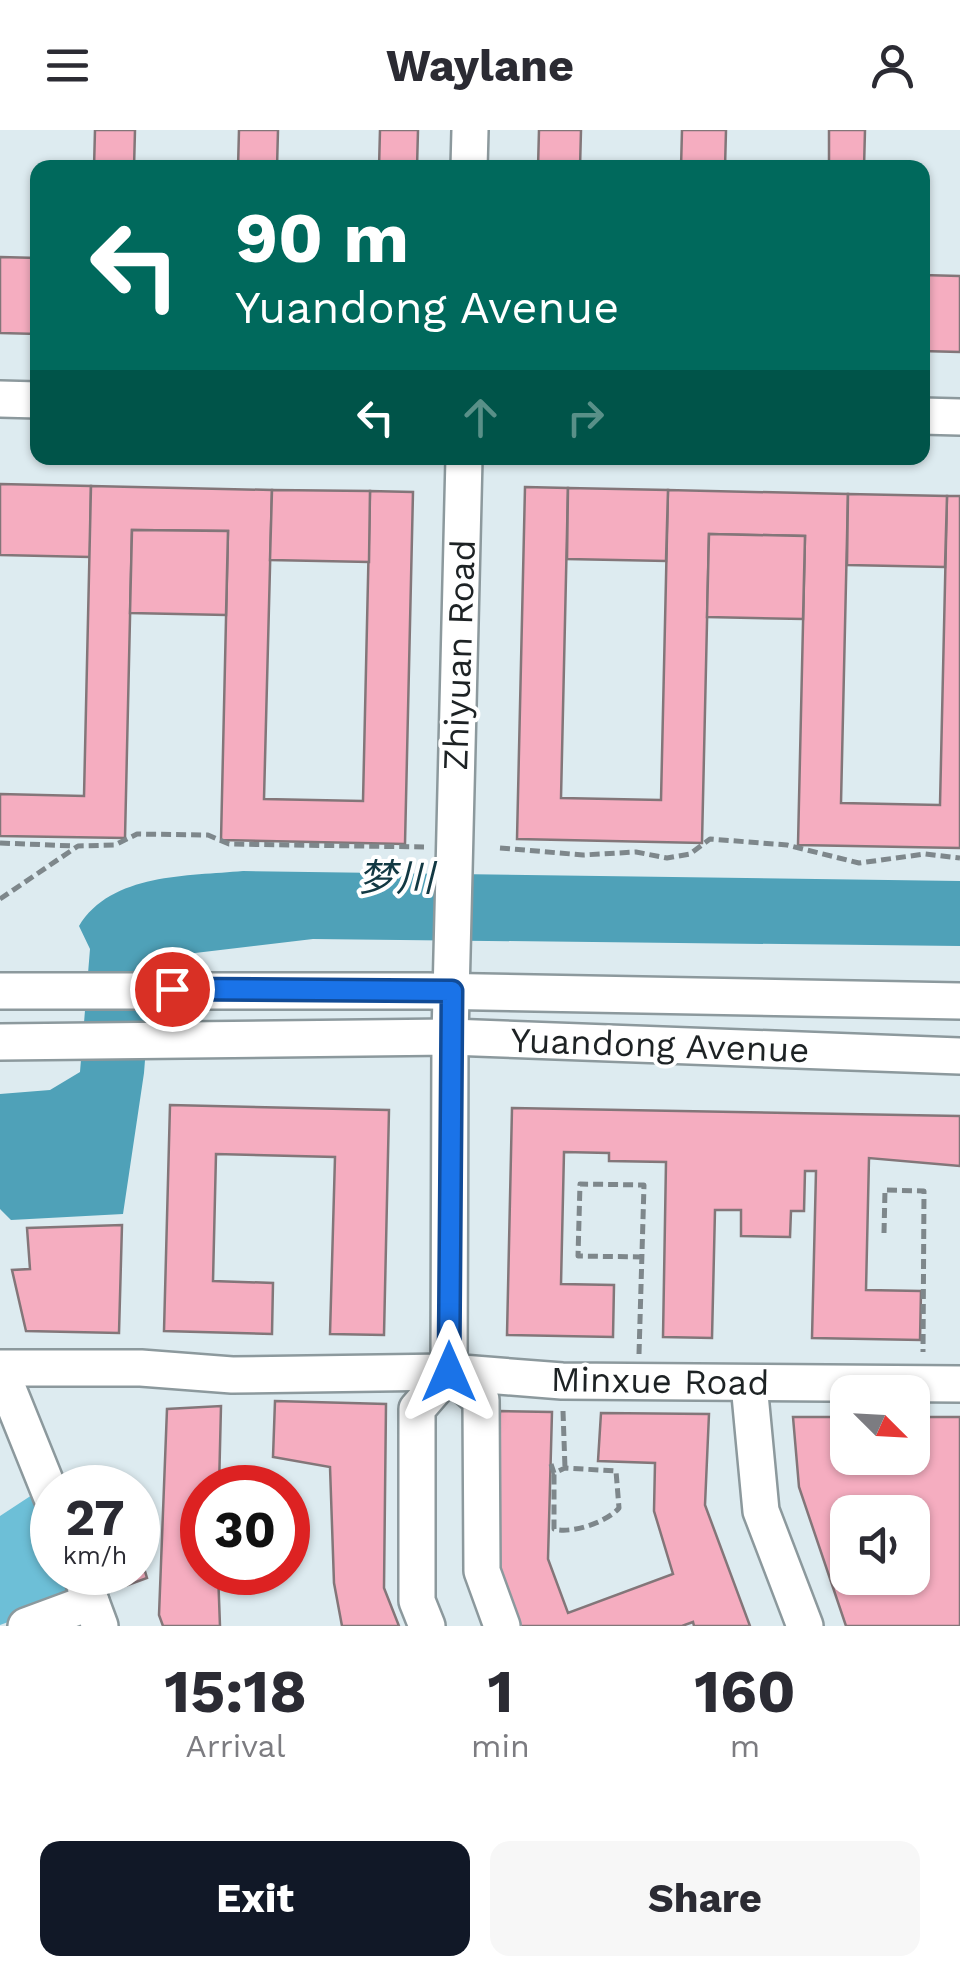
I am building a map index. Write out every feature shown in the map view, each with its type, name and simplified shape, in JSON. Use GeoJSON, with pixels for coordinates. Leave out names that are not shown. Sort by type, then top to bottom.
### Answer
{"type":"FeatureCollection","features":[{"type":"Feature","properties":{"kind":"street"},"geometry":{"type":"LineString","coordinates":[[469,160],[470,130]]}},
{"type":"Feature","properties":{"kind":"street"},"geometry":{"type":"LineString","coordinates":[[0,400],[30,400]]}},
{"type":"Feature","properties":{"kind":"street"},"geometry":{"type":"LineString","coordinates":[[930,416],[960,417]]}},
{"type":"Feature","properties":{"kind":"street","name":"Zhiyuan Road"},"geometry":{"type":"LineString","coordinates":[[449,1372],[453,949],[439,850],[464,465]]}},
{"type":"Feature","properties":{"kind":"street","name":"Yuandong Avenue"},"geometry":{"type":"LineString","coordinates":[[0,991],[452,991],[960,1001]]}},
{"type":"Feature","properties":{"kind":"street","name":"Yuandong Avenue"},"geometry":{"type":"LineString","coordinates":[[0,1042],[450,1036],[960,1056]]}},
{"type":"Feature","properties":{"kind":"street"},"geometry":{"type":"LineString","coordinates":[[0,1368],[39,1465]]}},
{"type":"Feature","properties":{"kind":"street","name":"Minxue Road"},"geometry":{"type":"LineString","coordinates":[[0,1368],[142,1368],[232,1375],[449,1372],[562,1382],[830,1384]]}},
{"type":"Feature","properties":{"kind":"street"},"geometry":{"type":"LineString","coordinates":[[427,1626],[417,1601],[418,1409],[449,1372],[481,1400],[482,1571],[502,1626]]}},
{"type":"Feature","properties":{"kind":"street"},"geometry":{"type":"LineString","coordinates":[[749,1384],[761,1511],[805,1626]]}},
{"type":"Feature","properties":{"kind":"street","name":"Minxue Road"},"geometry":{"type":"LineString","coordinates":[[930,1385],[960,1384]]}},
{"type":"Feature","properties":{"kind":"street"},"geometry":{"type":"LineString","coordinates":[[26,1626],[90,1600]]}},
{"type":"Feature","properties":{"kind":"path"},"geometry":{"type":"LineString","coordinates":[[0,843],[115,845],[137,834],[208,835],[229,844],[439,850]]}},
{"type":"Feature","properties":{"kind":"path"},"geometry":{"type":"LineString","coordinates":[[500,848],[583,855],[636,852],[667,858],[690,854],[710,839],[787,845],[859,863],[925,854],[960,858]]}},
{"type":"Feature","properties":{"kind":"path"},"geometry":{"type":"LineString","coordinates":[[0,899],[78,846]]}},
{"type":"Feature","properties":{"kind":"path"},"geometry":{"type":"LineString","coordinates":[[638,1382],[642,1257],[644,1185],[580,1184],[578,1256],[642,1257]]}},
{"type":"Feature","properties":{"kind":"path"},"geometry":{"type":"LineString","coordinates":[[884,1233],[886,1190],[924,1191],[923,1375]]}},
{"type":"Feature","properties":{"kind":"path"},"geometry":{"type":"LineString","coordinates":[[562,1382],[565,1468]]}},
{"type":"Feature","properties":{"kind":"path"},"geometry":{"type":"LineString","coordinates":[[550,1464],[554,1473],[554,1529],[570,1531],[614,1514],[620,1494],[616,1471],[565,1468],[554,1473]]}},
{"type":"Feature","properties":{"kind":"shaded area"},"geometry":{"type":"Polygon","coordinates":[[[30,1496],[30,1595],[77,1597],[0,1625],[0,1516],[30,1496]]]}},
{"type":"Feature","properties":{"kind":"water","name":"梦川"},"geometry":{"type":"Polygon","coordinates":[[[243,871],[960,881],[960,946],[313,939],[153,958],[144,1073],[123,1214],[11,1220],[0,1209],[0,1094],[50,1090],[80,1072],[90,949],[79,926],[93,909],[131,887],[153,880],[243,871]]]}},
{"type":"Feature","properties":{"kind":"building"},"geometry":{"type":"Polygon","coordinates":[[[95,130],[135,130],[134,160],[94,160],[95,130]]]}},
{"type":"Feature","properties":{"kind":"building"},"geometry":{"type":"Polygon","coordinates":[[[239,130],[278,130],[277,160],[238,160],[239,130]]]}},
{"type":"Feature","properties":{"kind":"building"},"geometry":{"type":"Polygon","coordinates":[[[380,130],[418,130],[417,160],[379,160],[380,130]]]}},
{"type":"Feature","properties":{"kind":"building"},"geometry":{"type":"Polygon","coordinates":[[[539,130],[581,130],[580,160],[538,160],[539,130]]]}},
{"type":"Feature","properties":{"kind":"building"},"geometry":{"type":"Polygon","coordinates":[[[682,130],[726,130],[725,160],[681,160],[682,130]]]}},
{"type":"Feature","properties":{"kind":"building"},"geometry":{"type":"Polygon","coordinates":[[[829,130],[865,130],[864,160],[829,160],[829,130]]]}},
{"type":"Feature","properties":{"kind":"building"},"geometry":{"type":"Polygon","coordinates":[[[0,257],[30,258],[30,334],[0,333],[0,257]]]}},
{"type":"Feature","properties":{"kind":"building"},"geometry":{"type":"Polygon","coordinates":[[[930,275],[960,276],[960,352],[930,351],[930,275]]]}},
{"type":"Feature","properties":{"kind":"building"},"geometry":{"type":"Polygon","coordinates":[[[0,484],[91,486],[90,557],[0,555],[0,484]]]}},
{"type":"Feature","properties":{"kind":"building"},"geometry":{"type":"Polygon","coordinates":[[[91,486],[272,490],[264,799],[363,801],[370,491],[413,492],[405,844],[221,840],[228,531],[132,530],[125,838],[0,836],[0,794],[84,796],[91,486]]]}},
{"type":"Feature","properties":{"kind":"building"},"geometry":{"type":"Polygon","coordinates":[[[525,487],[568,488],[561,798],[661,800],[668,490],[848,494],[841,803],[940,805],[947,496],[960,496],[960,848],[798,845],[805,536],[709,534],[702,843],[517,839],[525,487]]]}},
{"type":"Feature","properties":{"kind":"building"},"geometry":{"type":"Polygon","coordinates":[[[568,488],[668,490],[666,561],[567,559],[568,488]]]}},
{"type":"Feature","properties":{"kind":"building"},"geometry":{"type":"Polygon","coordinates":[[[272,490],[370,491],[369,562],[270,560],[272,490]]]}},
{"type":"Feature","properties":{"kind":"building"},"geometry":{"type":"Polygon","coordinates":[[[848,494],[947,496],[945,567],[847,565],[848,494]]]}},
{"type":"Feature","properties":{"kind":"building"},"geometry":{"type":"Polygon","coordinates":[[[132,530],[228,531],[226,615],[130,613],[132,530]]]}},
{"type":"Feature","properties":{"kind":"building"},"geometry":{"type":"Polygon","coordinates":[[[709,534],[805,536],[803,619],[707,617],[709,534]]]}},
{"type":"Feature","properties":{"kind":"building"},"geometry":{"type":"Polygon","coordinates":[[[170,1105],[389,1110],[384,1335],[330,1334],[335,1157],[216,1154],[213,1281],[273,1283],[272,1334],[164,1331],[170,1105]]]}},
{"type":"Feature","properties":{"kind":"building"},"geometry":{"type":"Polygon","coordinates":[[[512,1108],[960,1116],[960,1166],[869,1158],[866,1290],[921,1291],[920,1340],[812,1338],[816,1171],[805,1171],[804,1211],[791,1211],[790,1237],[741,1236],[741,1210],[715,1210],[712,1338],[663,1337],[666,1162],[609,1161],[609,1153],[564,1152],[561,1284],[614,1285],[613,1337],[507,1335],[512,1108]]]}},
{"type":"Feature","properties":{"kind":"building"},"geometry":{"type":"Polygon","coordinates":[[[122,1225],[119,1333],[26,1331],[12,1270],[30,1269],[27,1228],[122,1225]]]}},
{"type":"Feature","properties":{"kind":"building"},"geometry":{"type":"Polygon","coordinates":[[[275,1401],[386,1404],[384,1588],[399,1626],[342,1626],[334,1583],[330,1467],[273,1457],[275,1401]]]}},
{"type":"Feature","properties":{"kind":"building"},"geometry":{"type":"Polygon","coordinates":[[[221,1406],[220,1465],[180,1465],[180,1595],[219,1595],[220,1626],[163,1626],[159,1615],[167,1409],[221,1406]]]}},
{"type":"Feature","properties":{"kind":"building"},"geometry":{"type":"Polygon","coordinates":[[[500,1411],[552,1412],[548,1559],[568,1613],[673,1574],[654,1511],[655,1463],[598,1461],[601,1413],[709,1414],[705,1505],[750,1626],[694,1626],[693,1622],[682,1626],[516,1626],[492,1543],[500,1411]]]}},
{"type":"Feature","properties":{"kind":"building"},"geometry":{"type":"Polygon","coordinates":[[[793,1417],[830,1417],[830,1475],[930,1475],[930,1417],[960,1417],[960,1626],[846,1626],[836,1595],[930,1595],[930,1495],[830,1495],[830,1579],[799,1487],[793,1417]]]}},
{"type":"Feature","properties":{"kind":"route"},"geometry":{"type":"LineString","coordinates":[[172,989],[452,991],[449,1372]]}}]}
